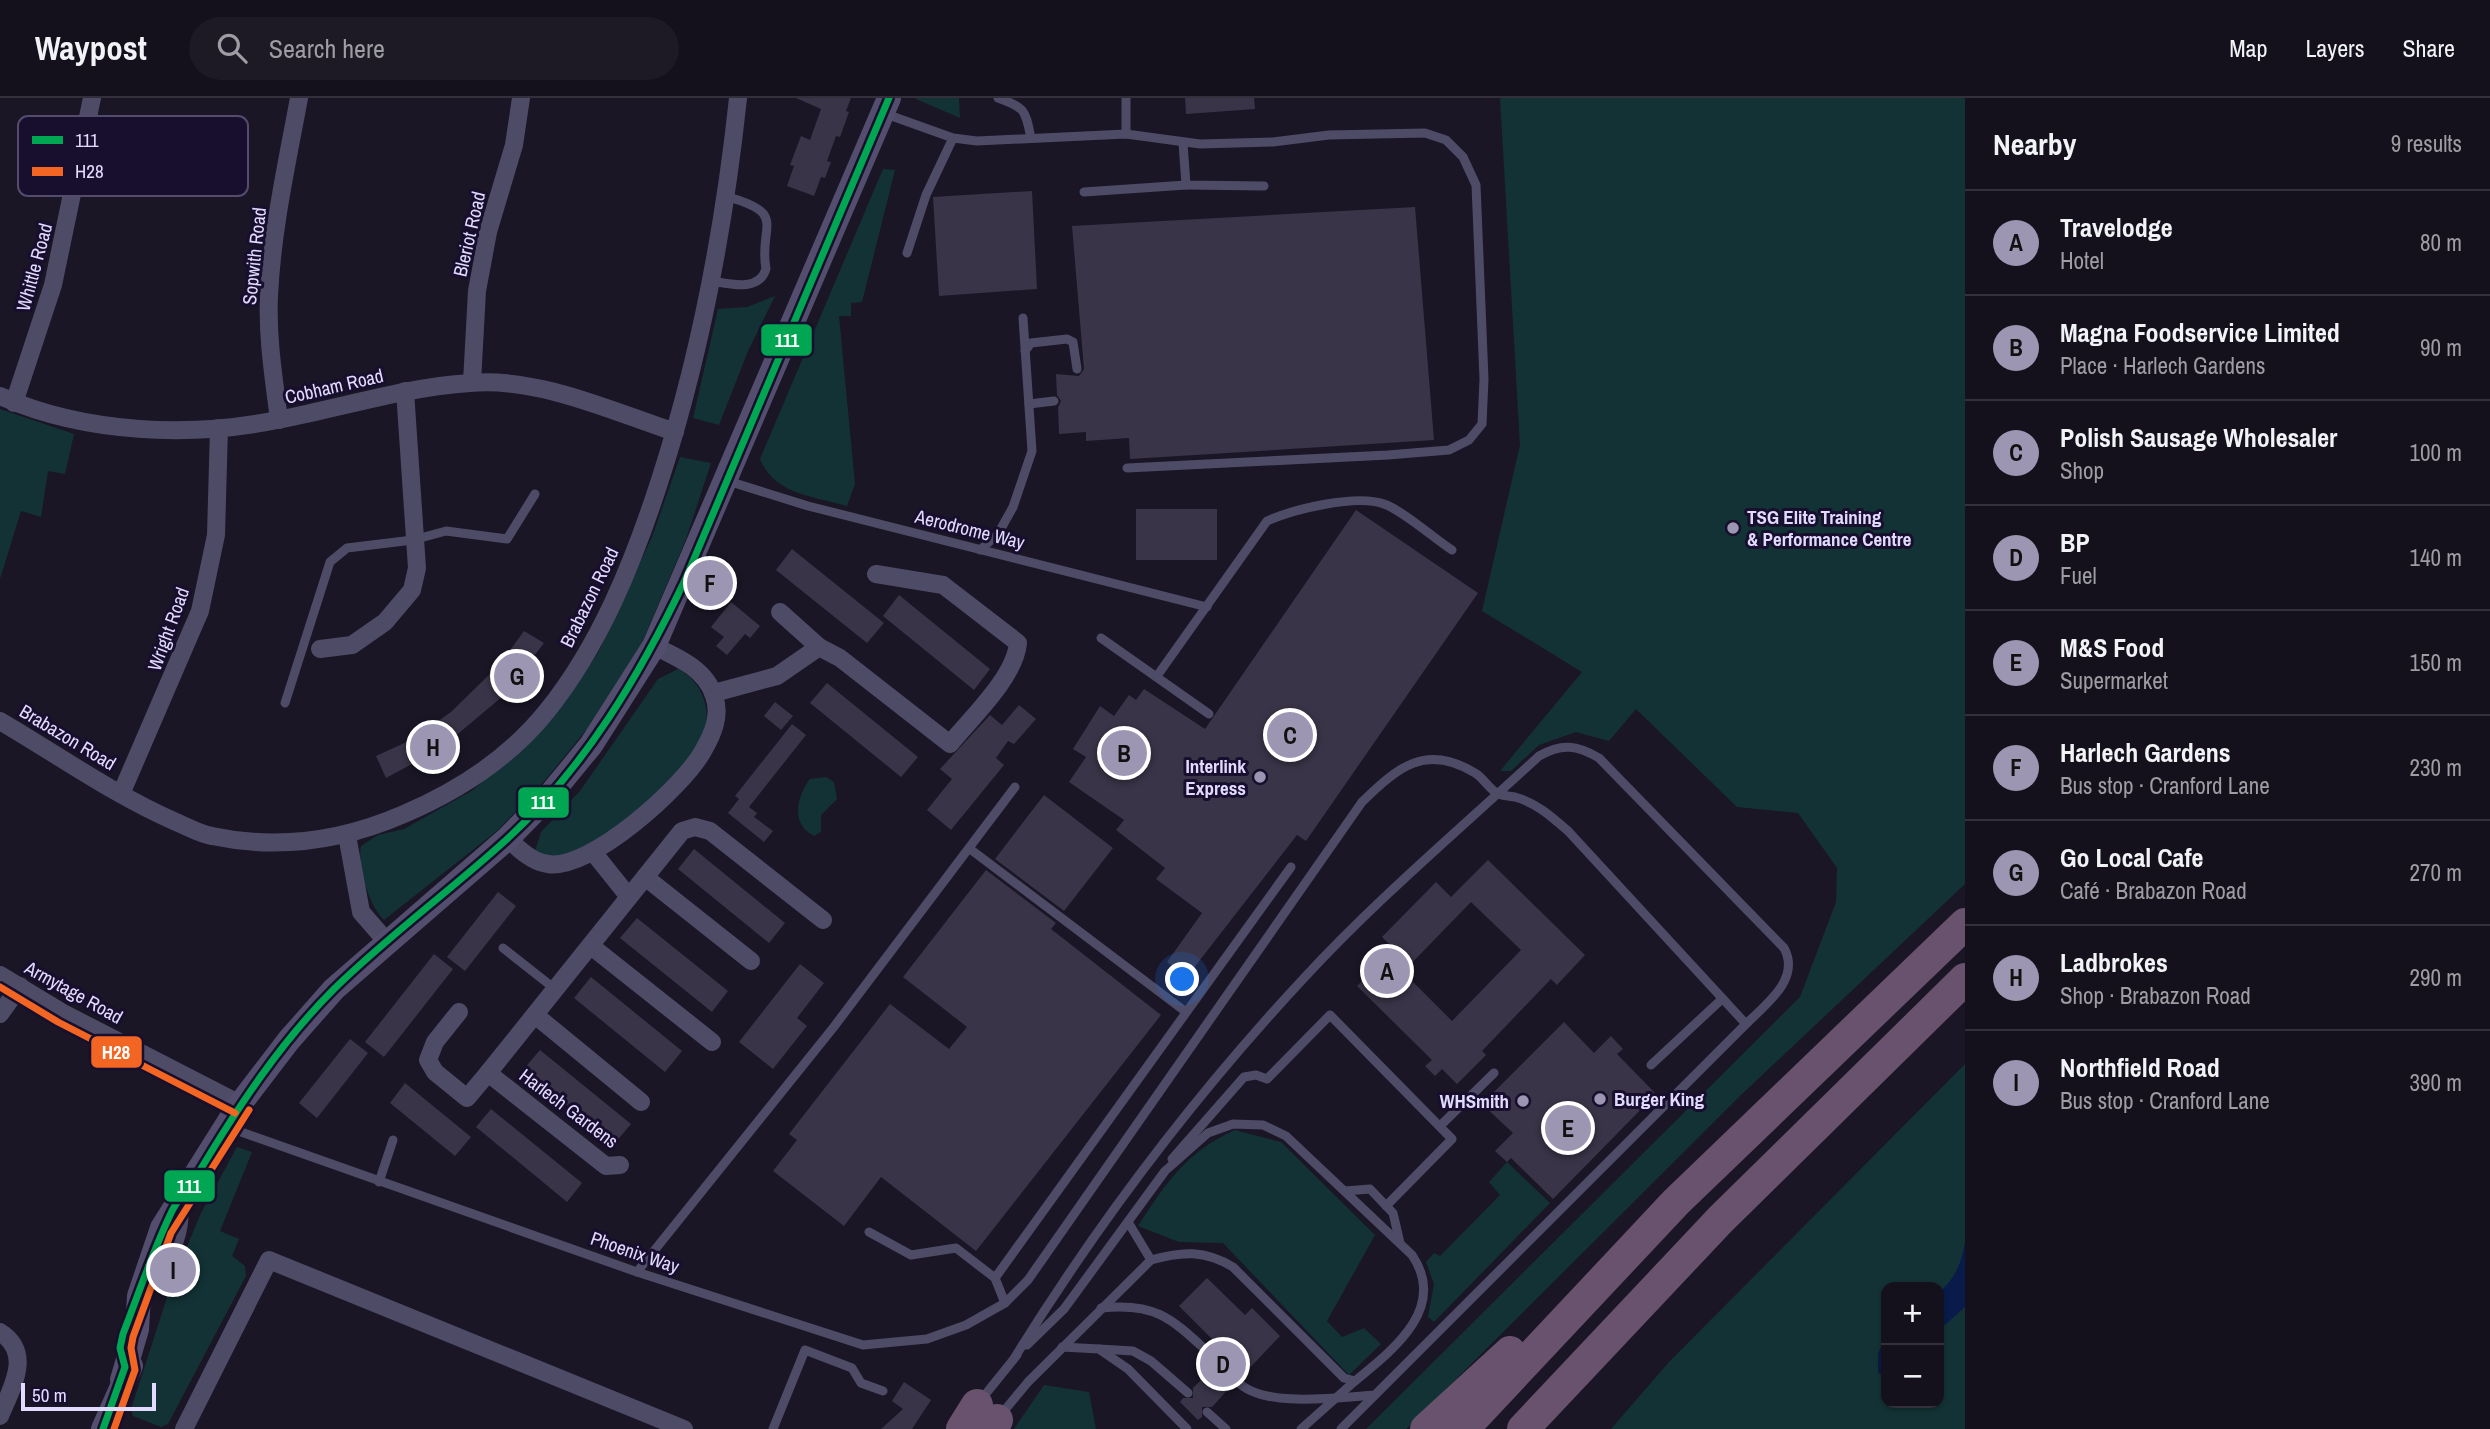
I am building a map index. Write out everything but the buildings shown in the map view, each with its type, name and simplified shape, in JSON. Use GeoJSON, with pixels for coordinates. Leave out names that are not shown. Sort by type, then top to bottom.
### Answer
{"type":"FeatureCollection","features":[{"type":"Feature","properties":{"kind":"highway"},"geometry":{"type":"LineString","coordinates":[[1426,1429],[1676,1202],[1965,924]]}},
{"type":"Feature","properties":{"kind":"highway"},"geometry":{"type":"LineString","coordinates":[[1523,1429],[1720,1220],[1965,979]]}},
{"type":"Feature","properties":{"kind":"highway"},"geometry":{"type":"LineString","coordinates":[[1463,1429],[1676,1202]]}},
{"type":"Feature","properties":{"kind":"street","name":"Whittle Road"},"geometry":{"type":"LineString","coordinates":[[88,116],[92,98]]}},
{"type":"Feature","properties":{"kind":"street","name":"Sopwith Road"},"geometry":{"type":"LineString","coordinates":[[279,420],[270,351],[268,297],[275,234],[299,98]]}},
{"type":"Feature","properties":{"kind":"street","name":"Bleriot Road"},"geometry":{"type":"LineString","coordinates":[[472,382],[478,291],[488,232],[514,145],[521,98]]}},
{"type":"Feature","properties":{"kind":"street","name":"Brabazon Road"},"geometry":{"type":"LineString","coordinates":[[0,720],[121,794],[208,836],[268,844],[294,844],[347,835],[435,801],[494,762],[545,713],[591,646],[643,532],[675,432],[712,281],[728,197],[738,98]]}},
{"type":"Feature","properties":{"kind":"street"},"geometry":{"type":"LineString","coordinates":[[103,1429],[137,1329],[139,1296],[162,1228],[240,1104],[320,1005],[387,942],[508,838],[585,753],[654,646],[886,105]]}},
{"type":"Feature","properties":{"kind":"street","name":"Whittle Road"},"geometry":{"type":"LineString","coordinates":[[7,399],[53,285],[72,196]]}},
{"type":"Feature","properties":{"kind":"street","name":"Cobham Road"},"geometry":{"type":"LineString","coordinates":[[7,399],[72,418],[137,429],[219,428],[279,420],[405,391],[472,382],[510,384],[559,394],[675,432]]}},
{"type":"Feature","properties":{"kind":"street"},"geometry":{"type":"LineString","coordinates":[[320,649],[352,645],[385,622],[411,590],[417,568],[405,391]]}},
{"type":"Feature","properties":{"kind":"street","name":"Wright Road"},"geometry":{"type":"LineString","coordinates":[[121,794],[200,611],[216,535],[219,428]]}},
{"type":"Feature","properties":{"kind":"street"},"geometry":{"type":"LineString","coordinates":[[780,612],[819,647],[840,658],[950,744],[1010,671],[1017,656],[1018,643],[943,585],[876,574]]}},
{"type":"Feature","properties":{"kind":"street"},"geometry":{"type":"LineString","coordinates":[[508,838],[533,858],[549,865],[593,852],[646,814],[702,753],[716,724],[714,693],[695,668],[654,646]]}},
{"type":"Feature","properties":{"kind":"street"},"geometry":{"type":"LineString","coordinates":[[714,693],[778,676],[819,647]]}},
{"type":"Feature","properties":{"kind":"street","name":"Harlech Gardens"},"geometry":{"type":"LineString","coordinates":[[620,1164],[606,1166],[488,1073],[682,831],[695,827],[710,831],[823,920]]}},
{"type":"Feature","properties":{"kind":"street"},"geometry":{"type":"LineString","coordinates":[[347,835],[361,912],[387,942]]}},
{"type":"Feature","properties":{"kind":"street"},"geometry":{"type":"LineString","coordinates":[[593,852],[629,897]]}},
{"type":"Feature","properties":{"kind":"street"},"geometry":{"type":"LineString","coordinates":[[645,877],[751,961]]}},
{"type":"Feature","properties":{"kind":"street"},"geometry":{"type":"LineString","coordinates":[[591,946],[712,1042]]}},
{"type":"Feature","properties":{"kind":"street","name":"Armytage Road"},"geometry":{"type":"LineString","coordinates":[[0,975],[63,1013],[240,1104]]}},
{"type":"Feature","properties":{"kind":"street"},"geometry":{"type":"LineString","coordinates":[[0,1014],[20,986]]}},
{"type":"Feature","properties":{"kind":"street"},"geometry":{"type":"LineString","coordinates":[[459,1013],[435,1042],[428,1060],[435,1072],[467,1098],[488,1073]]}},
{"type":"Feature","properties":{"kind":"street"},"geometry":{"type":"LineString","coordinates":[[535,1015],[641,1102]]}},
{"type":"Feature","properties":{"kind":"street"},"geometry":{"type":"LineString","coordinates":[[124,1373],[141,1348],[163,1279],[161,1262],[184,1210],[192,1184]]}},
{"type":"Feature","properties":{"kind":"street"},"geometry":{"type":"LineString","coordinates":[[184,1429],[269,1261],[684,1429]]}},
{"type":"Feature","properties":{"kind":"street"},"geometry":{"type":"LineString","coordinates":[[0,1332],[12,1340],[20,1358],[15,1380],[0,1416]]}},
{"type":"Feature","properties":{"kind":"lane"},"geometry":{"type":"LineString","coordinates":[[998,98],[1019,106],[1026,113],[1031,138]]}},
{"type":"Feature","properties":{"kind":"lane"},"geometry":{"type":"LineString","coordinates":[[1126,98],[1126,134]]}},
{"type":"Feature","properties":{"kind":"lane"},"geometry":{"type":"LineString","coordinates":[[886,105],[953,138],[1126,134],[1153,136],[1182,143],[1273,142],[1390,132],[1425,133],[1446,140],[1463,157],[1476,184],[1484,379],[1482,424],[1469,440],[1449,450],[1127,468]]}},
{"type":"Feature","properties":{"kind":"lane"},"geometry":{"type":"LineString","coordinates":[[907,253],[926,195],[953,138]]}},
{"type":"Feature","properties":{"kind":"lane"},"geometry":{"type":"LineString","coordinates":[[1182,143],[1185,186]]}},
{"type":"Feature","properties":{"kind":"lane"},"geometry":{"type":"LineString","coordinates":[[1084,192],[1185,186],[1264,186]]}},
{"type":"Feature","properties":{"kind":"lane"},"geometry":{"type":"LineString","coordinates":[[712,281],[747,285],[758,281],[766,269],[764,257],[768,222],[762,211],[750,203],[728,197]]}},
{"type":"Feature","properties":{"kind":"lane"},"geometry":{"type":"LineString","coordinates":[[980,550],[998,534],[1013,507],[1032,451],[1023,318]]}},
{"type":"Feature","properties":{"kind":"lane"},"geometry":{"type":"LineString","coordinates":[[1025,351],[1031,343],[1067,339],[1073,342],[1076,349],[1077,369]]}},
{"type":"Feature","properties":{"kind":"lane"},"geometry":{"type":"LineString","coordinates":[[1029,404],[1054,401]]}},
{"type":"Feature","properties":{"kind":"lane","name":"Aerodrome Way"},"geometry":{"type":"LineString","coordinates":[[727,481],[808,506],[1207,607]]}},
{"type":"Feature","properties":{"kind":"lane"},"geometry":{"type":"LineString","coordinates":[[285,703],[330,562],[347,548],[413,540],[446,531],[507,539],[535,494]]}},
{"type":"Feature","properties":{"kind":"lane"},"geometry":{"type":"LineString","coordinates":[[1157,676],[1268,521],[1284,513],[1322,505],[1384,504],[1452,551]]}},
{"type":"Feature","properties":{"kind":"lane"},"geometry":{"type":"LineString","coordinates":[[1101,638],[1209,714]]}},
{"type":"Feature","properties":{"kind":"lane"},"geometry":{"type":"LineString","coordinates":[[982,1421],[1015,1357],[1050,1300],[1162,1147],[1245,1044],[1346,935],[1497,794],[1539,756],[1555,747],[1570,746],[1599,758],[1784,948],[1790,958],[1786,979],[1746,1024],[1340,1429]]}},
{"type":"Feature","properties":{"kind":"lane","name":"Phoenix Way"},"geometry":{"type":"LineString","coordinates":[[226,1126],[637,1272],[863,1345],[928,1339],[967,1325],[1005,1303],[1028,1280],[1362,802],[1387,777],[1415,761],[1439,758],[1462,765],[1480,776],[1497,794]]}},
{"type":"Feature","properties":{"kind":"lane"},"geometry":{"type":"LineString","coordinates":[[637,1272],[841,1018],[1015,787]]}},
{"type":"Feature","properties":{"kind":"lane"},"geometry":{"type":"LineString","coordinates":[[1497,794],[1531,803],[1569,832],[1746,1024]]}},
{"type":"Feature","properties":{"kind":"lane"},"geometry":{"type":"LineString","coordinates":[[970,849],[1186,1012]]}},
{"type":"Feature","properties":{"kind":"lane"},"geometry":{"type":"LineString","coordinates":[[995,1278],[1291,867]]}},
{"type":"Feature","properties":{"kind":"lane"},"geometry":{"type":"LineString","coordinates":[[503,948],[555,989]]}},
{"type":"Feature","properties":{"kind":"lane"},"geometry":{"type":"LineString","coordinates":[[1651,1065],[1722,999]]}},
{"type":"Feature","properties":{"kind":"lane"},"geometry":{"type":"LineString","coordinates":[[1015,1357],[1064,1309],[1175,1154],[1244,1077],[1256,1075],[1267,1079],[1330,1014],[1452,1139],[1386,1206]]}},
{"type":"Feature","properties":{"kind":"lane"},"geometry":{"type":"LineString","coordinates":[[1440,1126],[1494,1073]]}},
{"type":"Feature","properties":{"kind":"lane"},"geometry":{"type":"LineString","coordinates":[[1165,1171],[1208,1133],[1233,1124],[1264,1125],[1286,1136],[1400,1243],[1418,1264],[1425,1300],[1415,1323],[1301,1429]]}},
{"type":"Feature","properties":{"kind":"lane"},"geometry":{"type":"LineString","coordinates":[[379,1182],[393,1140]]}},
{"type":"Feature","properties":{"kind":"lane"},"geometry":{"type":"LineString","coordinates":[[1345,1191],[1370,1189],[1394,1213],[1400,1243]]}},
{"type":"Feature","properties":{"kind":"lane"},"geometry":{"type":"LineString","coordinates":[[1128,1222],[1151,1260]]}},
{"type":"Feature","properties":{"kind":"lane"},"geometry":{"type":"LineString","coordinates":[[869,1232],[911,1255],[956,1248],[995,1278],[1005,1303]]}},
{"type":"Feature","properties":{"kind":"lane"},"geometry":{"type":"LineString","coordinates":[[982,1421],[1062,1348],[1151,1260],[1174,1254],[1198,1252],[1216,1257],[1233,1267],[1344,1378],[1355,1381]]}},
{"type":"Feature","properties":{"kind":"lane"},"geometry":{"type":"LineString","coordinates":[[1101,1308],[1130,1305],[1153,1309],[1173,1320],[1209,1353]]}},
{"type":"Feature","properties":{"kind":"lane"},"geometry":{"type":"LineString","coordinates":[[1062,1348],[1083,1346],[1133,1351],[1150,1361],[1188,1393]]}},
{"type":"Feature","properties":{"kind":"lane"},"geometry":{"type":"LineString","coordinates":[[1099,1349],[1128,1369],[1187,1429]]}},
{"type":"Feature","properties":{"kind":"lane"},"geometry":{"type":"LineString","coordinates":[[773,1429],[805,1350],[852,1368],[861,1383],[883,1391]]}},
{"type":"Feature","properties":{"kind":"lane"},"geometry":{"type":"LineString","coordinates":[[1237,1381],[1242,1387],[1265,1396],[1375,1395]]}},
{"type":"Feature","properties":{"kind":"lane"},"geometry":{"type":"LineString","coordinates":[[1207,1412],[1226,1429]]}},
{"type":"Feature","properties":{"kind":"green space"},"geometry":{"type":"Polygon","coordinates":[[[916,98],[959,98],[960,118],[916,99],[916,98]]]}},
{"type":"Feature","properties":{"kind":"green space","name":"TSG Elite Training & Performance Centre"},"geometry":{"type":"Polygon","coordinates":[[[1500,98],[1965,98],[1965,884],[1740,1096],[1406,1429],[1366,1429],[1800,997],[1836,902],[1837,868],[1798,813],[1737,807],[1636,709],[1609,741],[1576,732],[1539,745],[1511,771],[1500,771],[1582,672],[1482,611],[1520,445],[1500,98]]]}},
{"type":"Feature","properties":{"kind":"green space"},"geometry":{"type":"Polygon","coordinates":[[[883,169],[895,170],[862,302],[851,303],[851,316],[839,316],[855,484],[847,506],[785,487],[775,480],[760,459],[883,169]]]}},
{"type":"Feature","properties":{"kind":"green space"},"geometry":{"type":"Polygon","coordinates":[[[775,296],[748,351],[719,425],[693,418],[718,309],[747,307],[775,296]]]}},
{"type":"Feature","properties":{"kind":"green space"},"geometry":{"type":"Polygon","coordinates":[[[0,409],[74,434],[65,474],[48,471],[41,517],[21,511],[0,579],[0,409]]]}},
{"type":"Feature","properties":{"kind":"green space"},"geometry":{"type":"Polygon","coordinates":[[[680,457],[711,463],[686,539],[642,643],[587,729],[546,779],[498,830],[384,920],[365,885],[361,846],[378,835],[404,829],[473,790],[553,718],[599,651],[652,537],[680,457]]]}},
{"type":"Feature","properties":{"kind":"green space"},"geometry":{"type":"Polygon","coordinates":[[[678,669],[694,681],[699,689],[704,698],[707,718],[702,737],[679,770],[619,825],[597,840],[561,856],[548,856],[535,851],[541,832],[580,791],[658,679],[678,669]]]}},
{"type":"Feature","properties":{"kind":"green space"},"geometry":{"type":"Polygon","coordinates":[[[826,777],[834,782],[837,799],[821,815],[821,832],[814,836],[801,824],[799,801],[810,779],[826,777]]]}},
{"type":"Feature","properties":{"kind":"green space"},"geometry":{"type":"Polygon","coordinates":[[[1965,1064],[1965,1429],[1611,1429],[1669,1362],[1965,1064]]]}},
{"type":"Feature","properties":{"kind":"green space"},"geometry":{"type":"Polygon","coordinates":[[[1235,1130],[1281,1142],[1375,1235],[1327,1321],[1342,1337],[1364,1328],[1381,1344],[1349,1375],[1223,1243],[1179,1242],[1138,1226],[1168,1183],[1190,1159],[1203,1148],[1235,1130]]]}},
{"type":"Feature","properties":{"kind":"green space"},"geometry":{"type":"Polygon","coordinates":[[[237,1147],[252,1152],[220,1231],[239,1239],[232,1256],[245,1266],[246,1276],[168,1424],[161,1427],[133,1416],[131,1409],[171,1285],[201,1213],[237,1147]]]}},
{"type":"Feature","properties":{"kind":"green space"},"geometry":{"type":"Polygon","coordinates":[[[1507,1162],[1550,1203],[1434,1322],[1428,1317],[1434,1284],[1426,1262],[1434,1253],[1440,1256],[1500,1195],[1489,1182],[1507,1162]]]}},
{"type":"Feature","properties":{"kind":"green space"},"geometry":{"type":"Polygon","coordinates":[[[1044,1385],[1089,1392],[1096,1429],[1014,1429],[1044,1385]]]}},
{"type":"Feature","properties":{"kind":"water"},"geometry":{"type":"Polygon","coordinates":[[[1965,1242],[1965,1307],[1944,1326],[1944,1288],[1957,1270],[1965,1242]]]}},
{"type":"Feature","properties":{"kind":"water"},"geometry":{"type":"Polygon","coordinates":[[[1881,1347],[1881,1375],[1878,1372],[1878,1354],[1881,1347]]]}},
{"type":"Feature","properties":{"kind":"transit line","name":"111"},"geometry":{"type":"LineString","coordinates":[[103,1429],[125,1367],[120,1348],[123,1334],[165,1226],[178,1201],[261,1076],[296,1031],[334,989],[485,859],[535,812],[585,751],[629,685],[685,580],[889,98]]}},
{"type":"Feature","properties":{"kind":"transit line","name":"H28"},"geometry":{"type":"LineString","coordinates":[[0,987],[58,1022],[235,1113]]}},
{"type":"Feature","properties":{"kind":"transit line","name":"H28"},"geometry":{"type":"LineString","coordinates":[[114,1429],[135,1370],[131,1348],[133,1337],[171,1233],[249,1110]]}},
{"type":"Feature","properties":{"kind":"place","name":"TSG Elite Training & Performance Centre"},"geometry":{"type":"Point","coordinates":[1733,528]}},
{"type":"Feature","properties":{"kind":"place","name":"Harlech Gardens"},"geometry":{"type":"Point","coordinates":[710,583]}},
{"type":"Feature","properties":{"kind":"place","name":"Go Local Cafe"},"geometry":{"type":"Point","coordinates":[517,676]}},
{"type":"Feature","properties":{"kind":"place","name":"Polish Sausage Wholesaler"},"geometry":{"type":"Point","coordinates":[1290,735]}},
{"type":"Feature","properties":{"kind":"place","name":"Ladbrokes"},"geometry":{"type":"Point","coordinates":[433,747]}},
{"type":"Feature","properties":{"kind":"place","name":"Magna Foodservice Limited"},"geometry":{"type":"Point","coordinates":[1124,753]}},
{"type":"Feature","properties":{"kind":"place","name":"Interlink Express"},"geometry":{"type":"Point","coordinates":[1260,777]}},
{"type":"Feature","properties":{"kind":"place","name":"Travelodge"},"geometry":{"type":"Point","coordinates":[1387,971]}},
{"type":"Feature","properties":{"kind":"place","name":"Burger King"},"geometry":{"type":"Point","coordinates":[1600,1099]}},
{"type":"Feature","properties":{"kind":"place","name":"WHSmith"},"geometry":{"type":"Point","coordinates":[1523,1101]}},
{"type":"Feature","properties":{"kind":"place","name":"M&S Food"},"geometry":{"type":"Point","coordinates":[1568,1128]}},
{"type":"Feature","properties":{"kind":"place","name":"Northfield Road"},"geometry":{"type":"Point","coordinates":[173,1270]}},
{"type":"Feature","properties":{"kind":"place","name":"BP"},"geometry":{"type":"Point","coordinates":[1223,1364]}}]}
